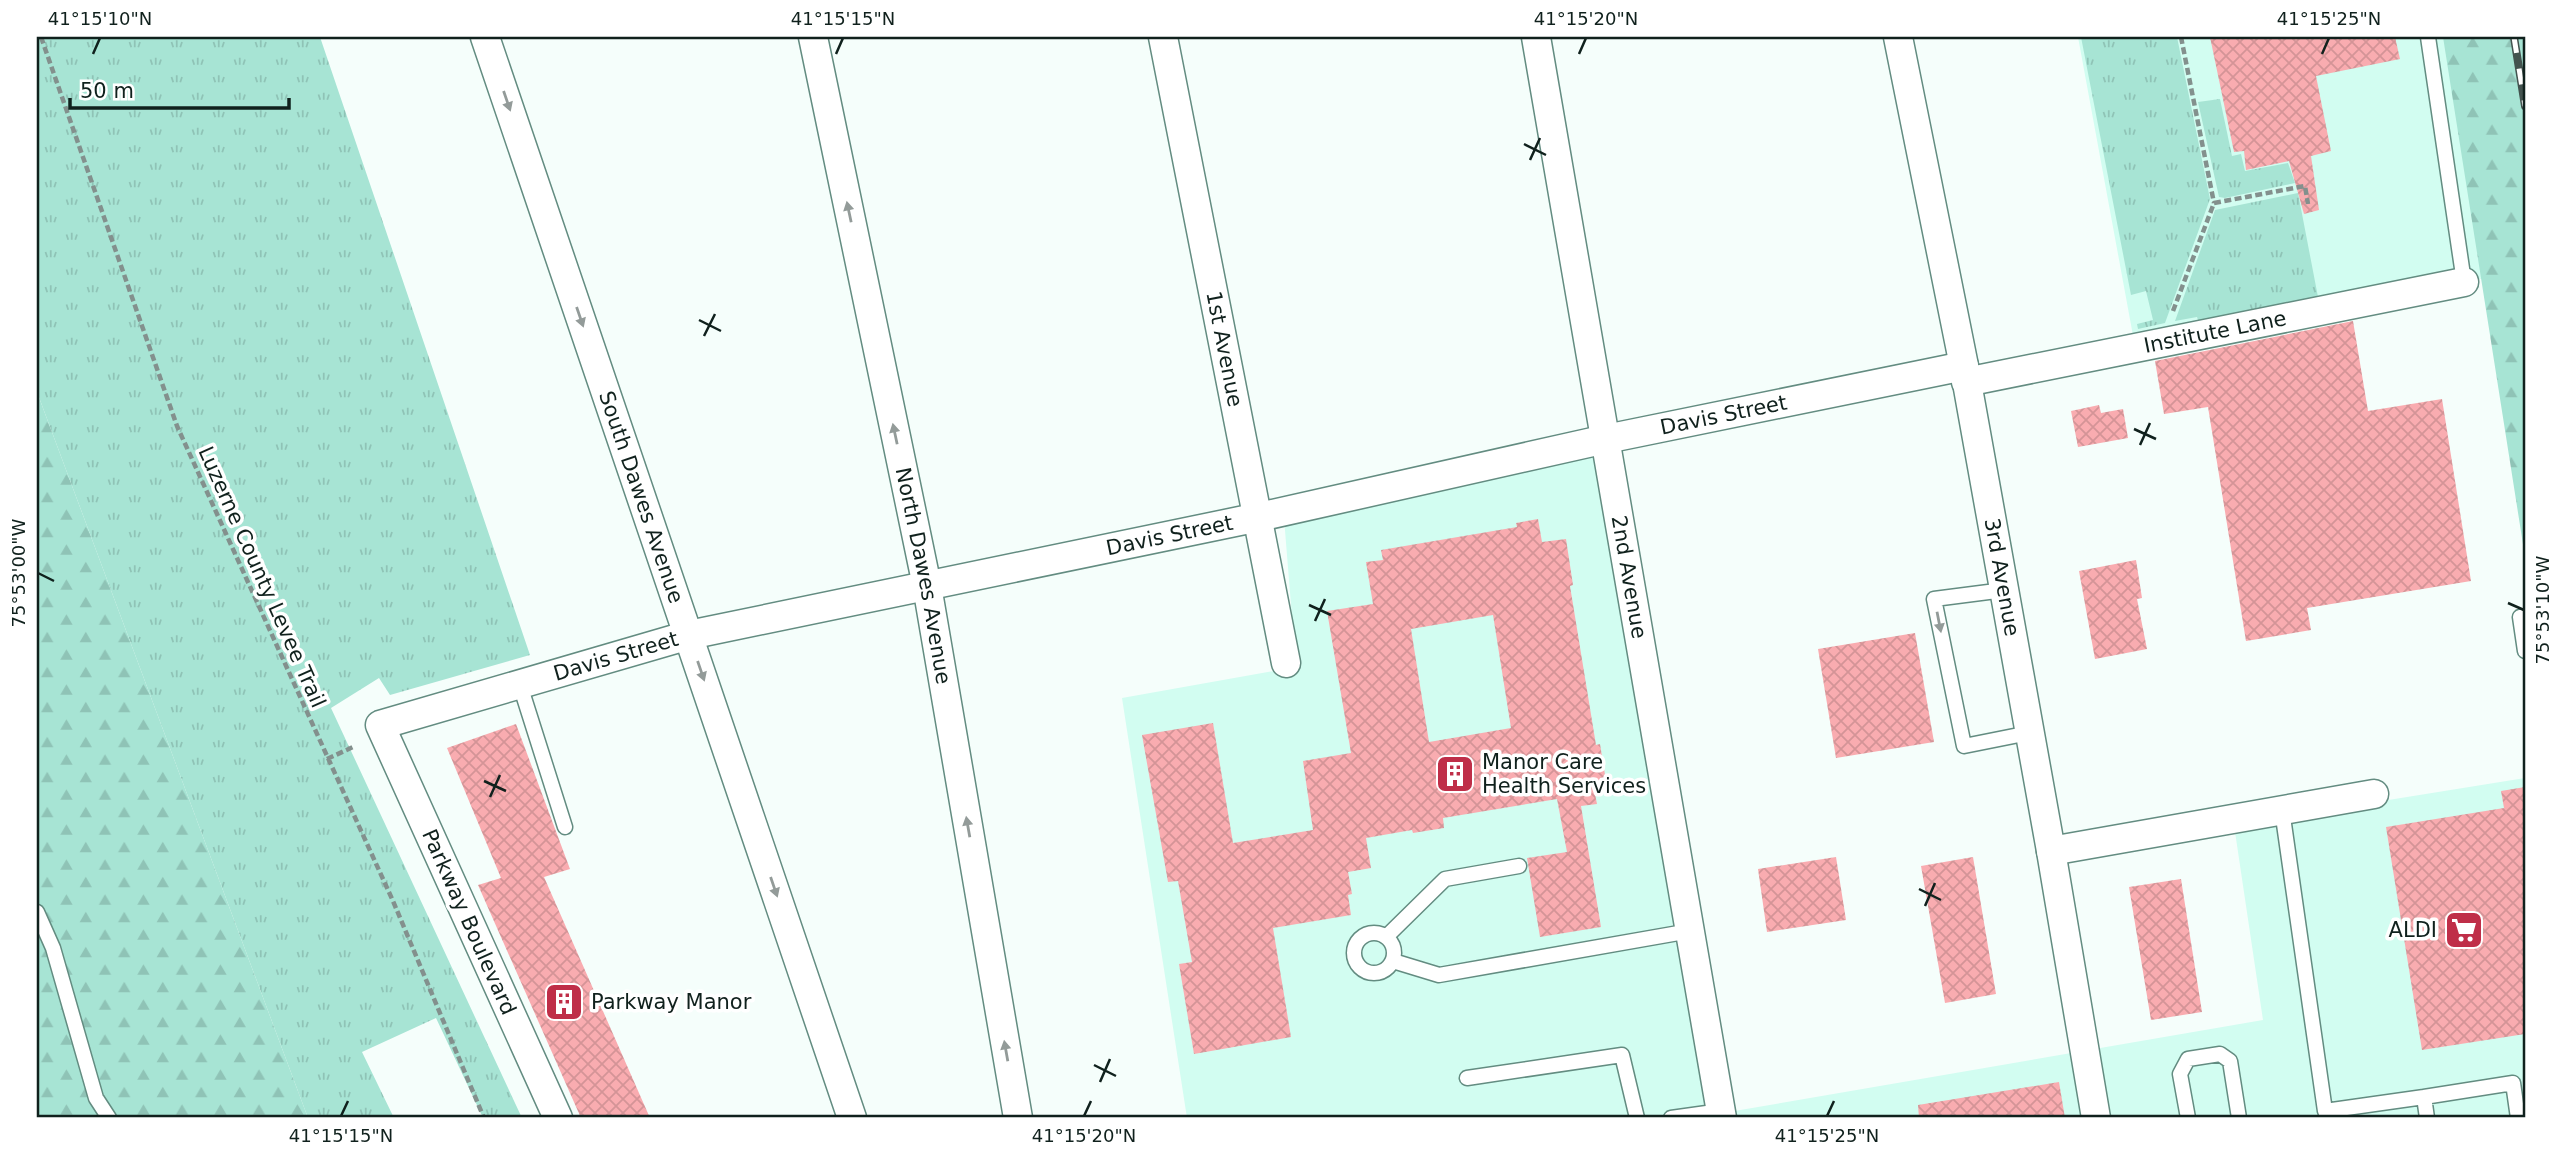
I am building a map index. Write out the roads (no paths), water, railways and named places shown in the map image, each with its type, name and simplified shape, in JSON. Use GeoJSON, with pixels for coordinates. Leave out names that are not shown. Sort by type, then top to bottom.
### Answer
{"type":"FeatureCollection","features":[{"type":"Feature","properties":{"kind":"street","name":"South Dawes Avenue"},"geometry":{"type":"LineString","coordinates":[[485,37],[852,1118]]}},
{"type":"Feature","properties":{"kind":"street","name":"North Dawes Avenue"},"geometry":{"type":"LineString","coordinates":[[813,37],[926,586],[1018,1118]]}},
{"type":"Feature","properties":{"kind":"street","name":"1st Avenue"},"geometry":{"type":"LineString","coordinates":[[1163,37],[1286,663]]}},
{"type":"Feature","properties":{"kind":"street","name":"2nd Avenue"},"geometry":{"type":"LineString","coordinates":[[1536,37],[1721,1115]]}},
{"type":"Feature","properties":{"kind":"street","name":"3rd Avenue"},"geometry":{"type":"LineString","coordinates":[[1898,37],[1965,374],[2096,1118]]}},
{"type":"Feature","properties":{"kind":"street","name":"Institute Lane"},"geometry":{"type":"LineString","coordinates":[[1965,374],[2464,282]]}},
{"type":"Feature","properties":{"kind":"street","name":"Davis Street"},"geometry":{"type":"LineString","coordinates":[[380,725],[689,635],[1259,517],[1606,439],[1965,374]]}},
{"type":"Feature","properties":{"kind":"street","name":"Parkway Boulevard"},"geometry":{"type":"LineString","coordinates":[[380,725],[558,1118]]}},
{"type":"Feature","properties":{"kind":"street"},"geometry":{"type":"LineString","coordinates":[[2051,851],[2374,794]]}},
{"type":"Feature","properties":{"kind":"lane"},"geometry":{"type":"LineString","coordinates":[[2428,37],[2464,282]]}},
{"type":"Feature","properties":{"kind":"lane"},"geometry":{"type":"LineString","coordinates":[[2004,590],[1934,600],[1964,746],[2029,733]]}},
{"type":"Feature","properties":{"kind":"lane"},"geometry":{"type":"LineString","coordinates":[[2520,617],[2525,651]]}},
{"type":"Feature","properties":{"kind":"lane"},"geometry":{"type":"LineString","coordinates":[[520,685],[565,827]]}},
{"type":"Feature","properties":{"kind":"lane"},"geometry":{"type":"LineString","coordinates":[[2282,810],[2326,1115],[2513,1083],[2518,1118]]}},
{"type":"Feature","properties":{"kind":"lane"},"geometry":{"type":"LineString","coordinates":[[1386,937],[1445,879],[1519,866]]}},
{"type":"Feature","properties":{"kind":"lane"},"geometry":{"type":"LineString","coordinates":[[37,912],[53,948],[96,1098],[109,1118]]}},
{"type":"Feature","properties":{"kind":"lane"},"geometry":{"type":"LineString","coordinates":[[1393,961],[1439,975],[1690,931]]}},
{"type":"Feature","properties":{"kind":"lane"},"geometry":{"type":"LineString","coordinates":[[1377,933],[1386,937],[1394,951],[1393,961],[1387,970],[1374,974],[1362,970],[1354,959],[1355,946],[1364,936],[1377,933]]}},
{"type":"Feature","properties":{"kind":"lane"},"geometry":{"type":"LineString","coordinates":[[2188,1118],[2180,1073],[2188,1059],[2220,1054],[2230,1061],[2239,1118]]}},
{"type":"Feature","properties":{"kind":"lane"},"geometry":{"type":"LineString","coordinates":[[1467,1077],[1622,1055],[1637,1118]]}},
{"type":"Feature","properties":{"kind":"lane"},"geometry":{"type":"LineString","coordinates":[[2424,1097],[2427,1118]]}},
{"type":"Feature","properties":{"kind":"lane"},"geometry":{"type":"LineString","coordinates":[[1671,1118],[1721,1115]]}},
{"type":"Feature","properties":{"kind":"railway"},"geometry":{"type":"LineString","coordinates":[[2514,37],[2525,106]]}},
{"type":"Feature","properties":{"kind":"place","name":"Manor Care Health Services"},"geometry":{"type":"Point","coordinates":[1455,774]}},
{"type":"Feature","properties":{"kind":"place","name":"ALDI"},"geometry":{"type":"Point","coordinates":[2464,930]}},
{"type":"Feature","properties":{"kind":"place","name":"Parkway Manor"},"geometry":{"type":"Point","coordinates":[564,1002]}}]}
